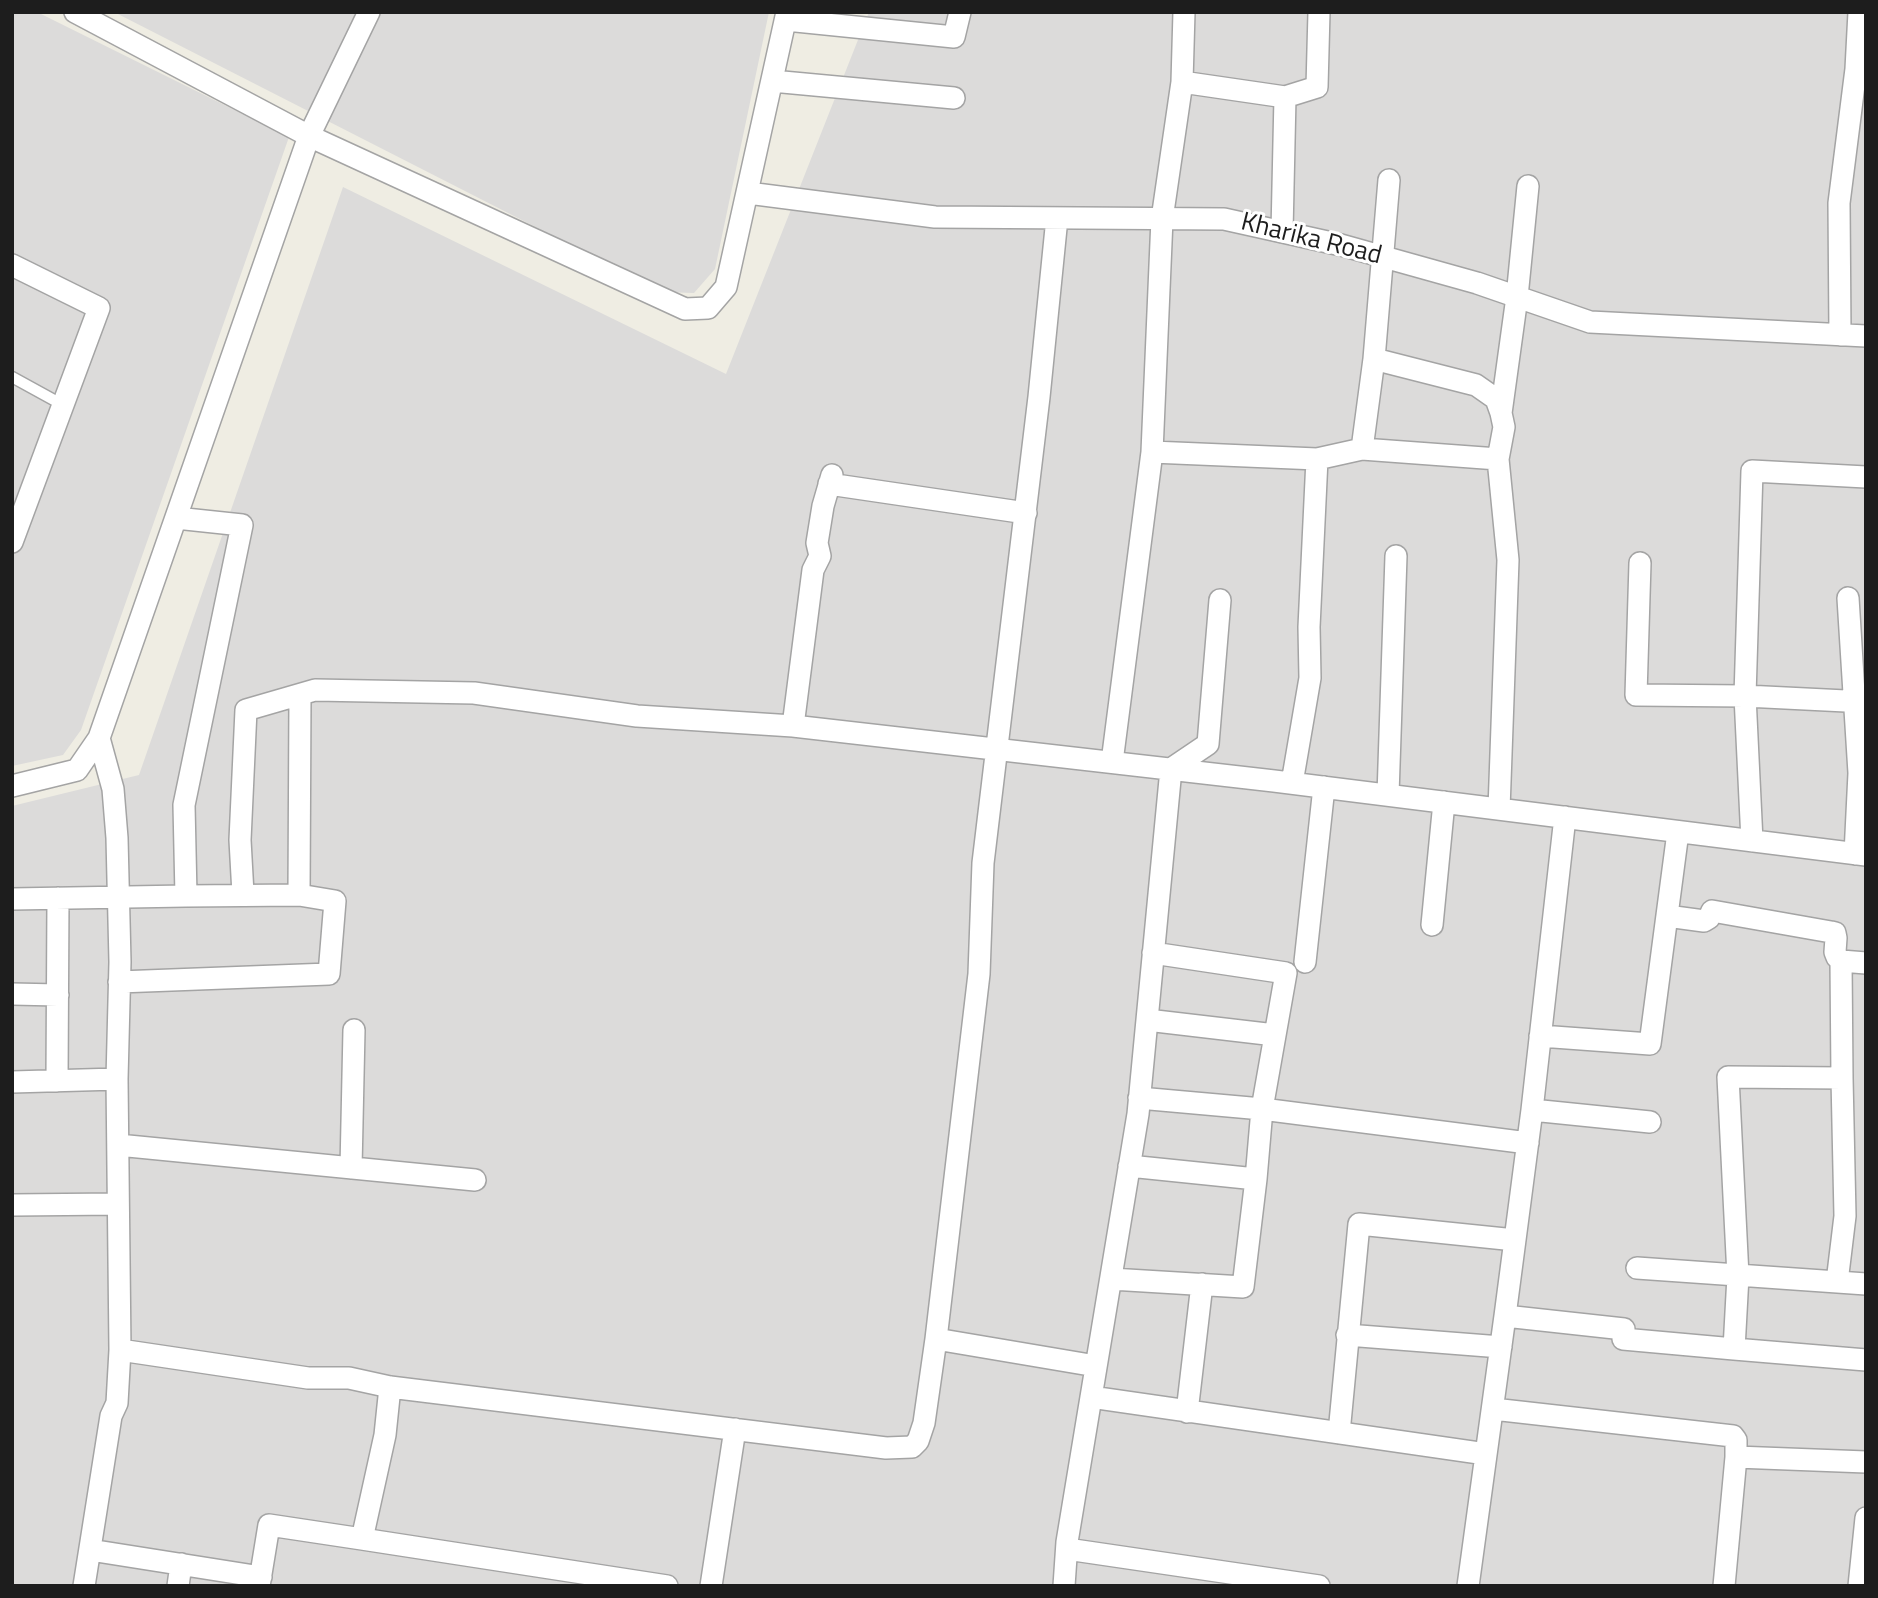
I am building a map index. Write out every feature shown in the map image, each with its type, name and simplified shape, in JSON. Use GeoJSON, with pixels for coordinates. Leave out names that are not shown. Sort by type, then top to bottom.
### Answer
{"type":"FeatureCollection","features":[{"type":"Feature","properties":{"kind":"street"},"geometry":{"type":"LineString","coordinates":[[75,12],[309,136],[685,309],[708,308],[726,287],[786,16],[954,37],[960,12]]}},
{"type":"Feature","properties":{"kind":"street"},"geometry":{"type":"LineString","coordinates":[[12,786],[77,771],[99,738],[309,136],[369,12]]}},
{"type":"Feature","properties":{"kind":"street"},"geometry":{"type":"LineString","coordinates":[[1112,762],[1152,452],[1162,219],[1182,82],[1184,12]]}},
{"type":"Feature","properties":{"kind":"street"},"geometry":{"type":"LineString","coordinates":[[1182,82],[1284,97],[1317,87],[1320,12]]}},
{"type":"Feature","properties":{"kind":"street"},"geometry":{"type":"LineString","coordinates":[[1840,335],[1839,203],[1856,69],[1859,12]]}},
{"type":"Feature","properties":{"kind":"street"},"geometry":{"type":"LineString","coordinates":[[772,81],[954,98]]}},
{"type":"Feature","properties":{"kind":"street"},"geometry":{"type":"LineString","coordinates":[[1282,232],[1284,97]]}},
{"type":"Feature","properties":{"kind":"street"},"geometry":{"type":"LineString","coordinates":[[1362,449],[1374,359],[1389,180]]}},
{"type":"Feature","properties":{"kind":"street"},"geometry":{"type":"LineString","coordinates":[[1501,413],[1517,297],[1528,186]]}},
{"type":"Feature","properties":{"kind":"street","name":"Kharika Road"},"geometry":{"type":"LineString","coordinates":[[748,192],[935,217],[1224,219],[1383,257],[1590,322],[1866,336]]}},
{"type":"Feature","properties":{"kind":"street"},"geometry":{"type":"LineString","coordinates":[[120,1350],[307,1378],[349,1378],[390,1387],[886,1448],[912,1447],[918,1441],[924,1423],[936,1339],[979,974],[984,863],[1026,513],[1057,218]]}},
{"type":"Feature","properties":{"kind":"street"},"geometry":{"type":"LineString","coordinates":[[12,265],[99,308],[12,542]]}},
{"type":"Feature","properties":{"kind":"street"},"geometry":{"type":"LineString","coordinates":[[1374,359],[1476,385],[1496,399],[1501,413],[1504,427],[1498,458],[1508,560],[1499,809]]}},
{"type":"Feature","properties":{"kind":"street"},"geometry":{"type":"LineString","coordinates":[[1152,452],[1317,459],[1362,449],[1498,458]]}},
{"type":"Feature","properties":{"kind":"street"},"geometry":{"type":"LineString","coordinates":[[1292,783],[1310,678],[1309,627],[1317,459]]}},
{"type":"Feature","properties":{"kind":"street"},"geometry":{"type":"LineString","coordinates":[[1752,841],[1745,696],[1752,471],[1866,477]]}},
{"type":"Feature","properties":{"kind":"street"},"geometry":{"type":"LineString","coordinates":[[793,726],[813,570],[820,556],[817,543],[830,479],[1026,513]]}},
{"type":"Feature","properties":{"kind":"street"},"geometry":{"type":"LineString","coordinates":[[176,518],[242,525],[184,804],[186,896]]}},
{"type":"Feature","properties":{"kind":"street"},"geometry":{"type":"LineString","coordinates":[[1388,795],[1396,556]]}},
{"type":"Feature","properties":{"kind":"street"},"geometry":{"type":"LineString","coordinates":[[1640,564],[1636,695],[1745,696],[1861,702]]}},
{"type":"Feature","properties":{"kind":"street"},"geometry":{"type":"LineString","coordinates":[[243,894],[240,839],[246,710],[315,690],[474,693],[637,716],[793,726],[1292,783],[1861,855],[1861,702],[1848,598]]}},
{"type":"Feature","properties":{"kind":"street"},"geometry":{"type":"LineString","coordinates":[[1171,769],[1208,744],[1220,600]]}},
{"type":"Feature","properties":{"kind":"street"},"geometry":{"type":"LineString","coordinates":[[299,895],[300,695]]}},
{"type":"Feature","properties":{"kind":"street"},"geometry":{"type":"LineString","coordinates":[[84,1586],[111,1416],[117,1403],[120,1350],[118,896],[113,789],[99,738]]}},
{"type":"Feature","properties":{"kind":"street"},"geometry":{"type":"LineString","coordinates":[[1064,1586],[1067,1549],[1139,1098],[1171,769]]}},
{"type":"Feature","properties":{"kind":"street"},"geometry":{"type":"LineString","coordinates":[[1305,962],[1324,787]]}},
{"type":"Feature","properties":{"kind":"street"},"geometry":{"type":"LineString","coordinates":[[1432,925],[1444,802]]}},
{"type":"Feature","properties":{"kind":"street"},"geometry":{"type":"LineString","coordinates":[[1468,1586],[1528,1143],[1565,817]]}},
{"type":"Feature","properties":{"kind":"street"},"geometry":{"type":"LineString","coordinates":[[1540,1035],[1650,1044],[1678,832]]}},
{"type":"Feature","properties":{"kind":"street"},"geometry":{"type":"LineString","coordinates":[[12,899],[243,894],[299,895],[335,901],[330,974],[120,982]]}},
{"type":"Feature","properties":{"kind":"street"},"geometry":{"type":"LineString","coordinates":[[57,1081],[58,898]]}},
{"type":"Feature","properties":{"kind":"street"},"geometry":{"type":"LineString","coordinates":[[1667,916],[1704,921],[1712,911],[1835,933],[1835,952],[1841,961],[1845,1216],[1837,1282]]}},
{"type":"Feature","properties":{"kind":"street"},"geometry":{"type":"LineString","coordinates":[[1111,1279],[1243,1287],[1262,1109],[1286,973],[1153,953]]}},
{"type":"Feature","properties":{"kind":"street"},"geometry":{"type":"LineString","coordinates":[[1841,961],[1866,963]]}},
{"type":"Feature","properties":{"kind":"street"},"geometry":{"type":"LineString","coordinates":[[12,994],[58,995]]}},
{"type":"Feature","properties":{"kind":"street"},"geometry":{"type":"LineString","coordinates":[[1147,1020],[1275,1035]]}},
{"type":"Feature","properties":{"kind":"street"},"geometry":{"type":"LineString","coordinates":[[351,1168],[354,1030]]}},
{"type":"Feature","properties":{"kind":"street"},"geometry":{"type":"LineString","coordinates":[[1734,1349],[1738,1276],[1728,1077],[1842,1078]]}},
{"type":"Feature","properties":{"kind":"street"},"geometry":{"type":"LineString","coordinates":[[12,1082],[117,1079]]}},
{"type":"Feature","properties":{"kind":"street"},"geometry":{"type":"LineString","coordinates":[[1139,1098],[1262,1109],[1528,1143]]}},
{"type":"Feature","properties":{"kind":"street"},"geometry":{"type":"LineString","coordinates":[[1532,1110],[1650,1122]]}},
{"type":"Feature","properties":{"kind":"street"},"geometry":{"type":"LineString","coordinates":[[118,1145],[475,1180]]}},
{"type":"Feature","properties":{"kind":"street"},"geometry":{"type":"LineString","coordinates":[[1129,1166],[1256,1179]]}},
{"type":"Feature","properties":{"kind":"street"},"geometry":{"type":"LineString","coordinates":[[12,1205],[118,1204]]}},
{"type":"Feature","properties":{"kind":"street"},"geometry":{"type":"LineString","coordinates":[[1339,1433],[1359,1224],[1515,1240]]}},
{"type":"Feature","properties":{"kind":"street"},"geometry":{"type":"LineString","coordinates":[[1637,1268],[1866,1284]]}},
{"type":"Feature","properties":{"kind":"street"},"geometry":{"type":"LineString","coordinates":[[1187,1412],[1202,1284]]}},
{"type":"Feature","properties":{"kind":"street"},"geometry":{"type":"LineString","coordinates":[[1505,1315],[1624,1329],[1623,1339],[1866,1360]]}},
{"type":"Feature","properties":{"kind":"street"},"geometry":{"type":"LineString","coordinates":[[1347,1335],[1501,1347]]}},
{"type":"Feature","properties":{"kind":"street"},"geometry":{"type":"LineString","coordinates":[[936,1339],[1096,1366]]}},
{"type":"Feature","properties":{"kind":"street"},"geometry":{"type":"LineString","coordinates":[[362,1539],[384,1434],[390,1387]]}},
{"type":"Feature","properties":{"kind":"street"},"geometry":{"type":"LineString","coordinates":[[1091,1397],[1486,1454]]}},
{"type":"Feature","properties":{"kind":"street"},"geometry":{"type":"LineString","coordinates":[[1493,1409],[1734,1436],[1736,1457],[1724,1586]]}},
{"type":"Feature","properties":{"kind":"street"},"geometry":{"type":"LineString","coordinates":[[711,1586],[735,1429]]}},
{"type":"Feature","properties":{"kind":"street"},"geometry":{"type":"LineString","coordinates":[[1736,1457],[1866,1462]]}},
{"type":"Feature","properties":{"kind":"street"},"geometry":{"type":"LineString","coordinates":[[1859,1586],[1866,1518]]}},
{"type":"Feature","properties":{"kind":"street"},"geometry":{"type":"LineString","coordinates":[[90,1550],[180,1575],[260,1581],[269,1525],[667,1586]]}},
{"type":"Feature","properties":{"kind":"street"},"geometry":{"type":"LineString","coordinates":[[1067,1549],[1257,1581],[1319,1586]]}},
{"type":"Feature","properties":{"kind":"lane"},"geometry":{"type":"LineString","coordinates":[[12,377],[63,405]]}},
{"type":"Feature","properties":{"kind":"shaded area"},"geometry":{"type":"Polygon","coordinates":[[[12,12],[37,12],[289,137],[81,730],[63,755],[12,766],[12,12]]]}},
{"type":"Feature","properties":{"kind":"shaded area"},"geometry":{"type":"Polygon","coordinates":[[[114,12],[769,12],[715,269],[694,293],[663,292],[114,12]]]}},
{"type":"Feature","properties":{"kind":"shaded area"},"geometry":{"type":"Polygon","coordinates":[[[869,12],[1866,12],[1866,1586],[12,1586],[12,806],[139,775],[343,187],[726,374],[869,12]]]}}]}
